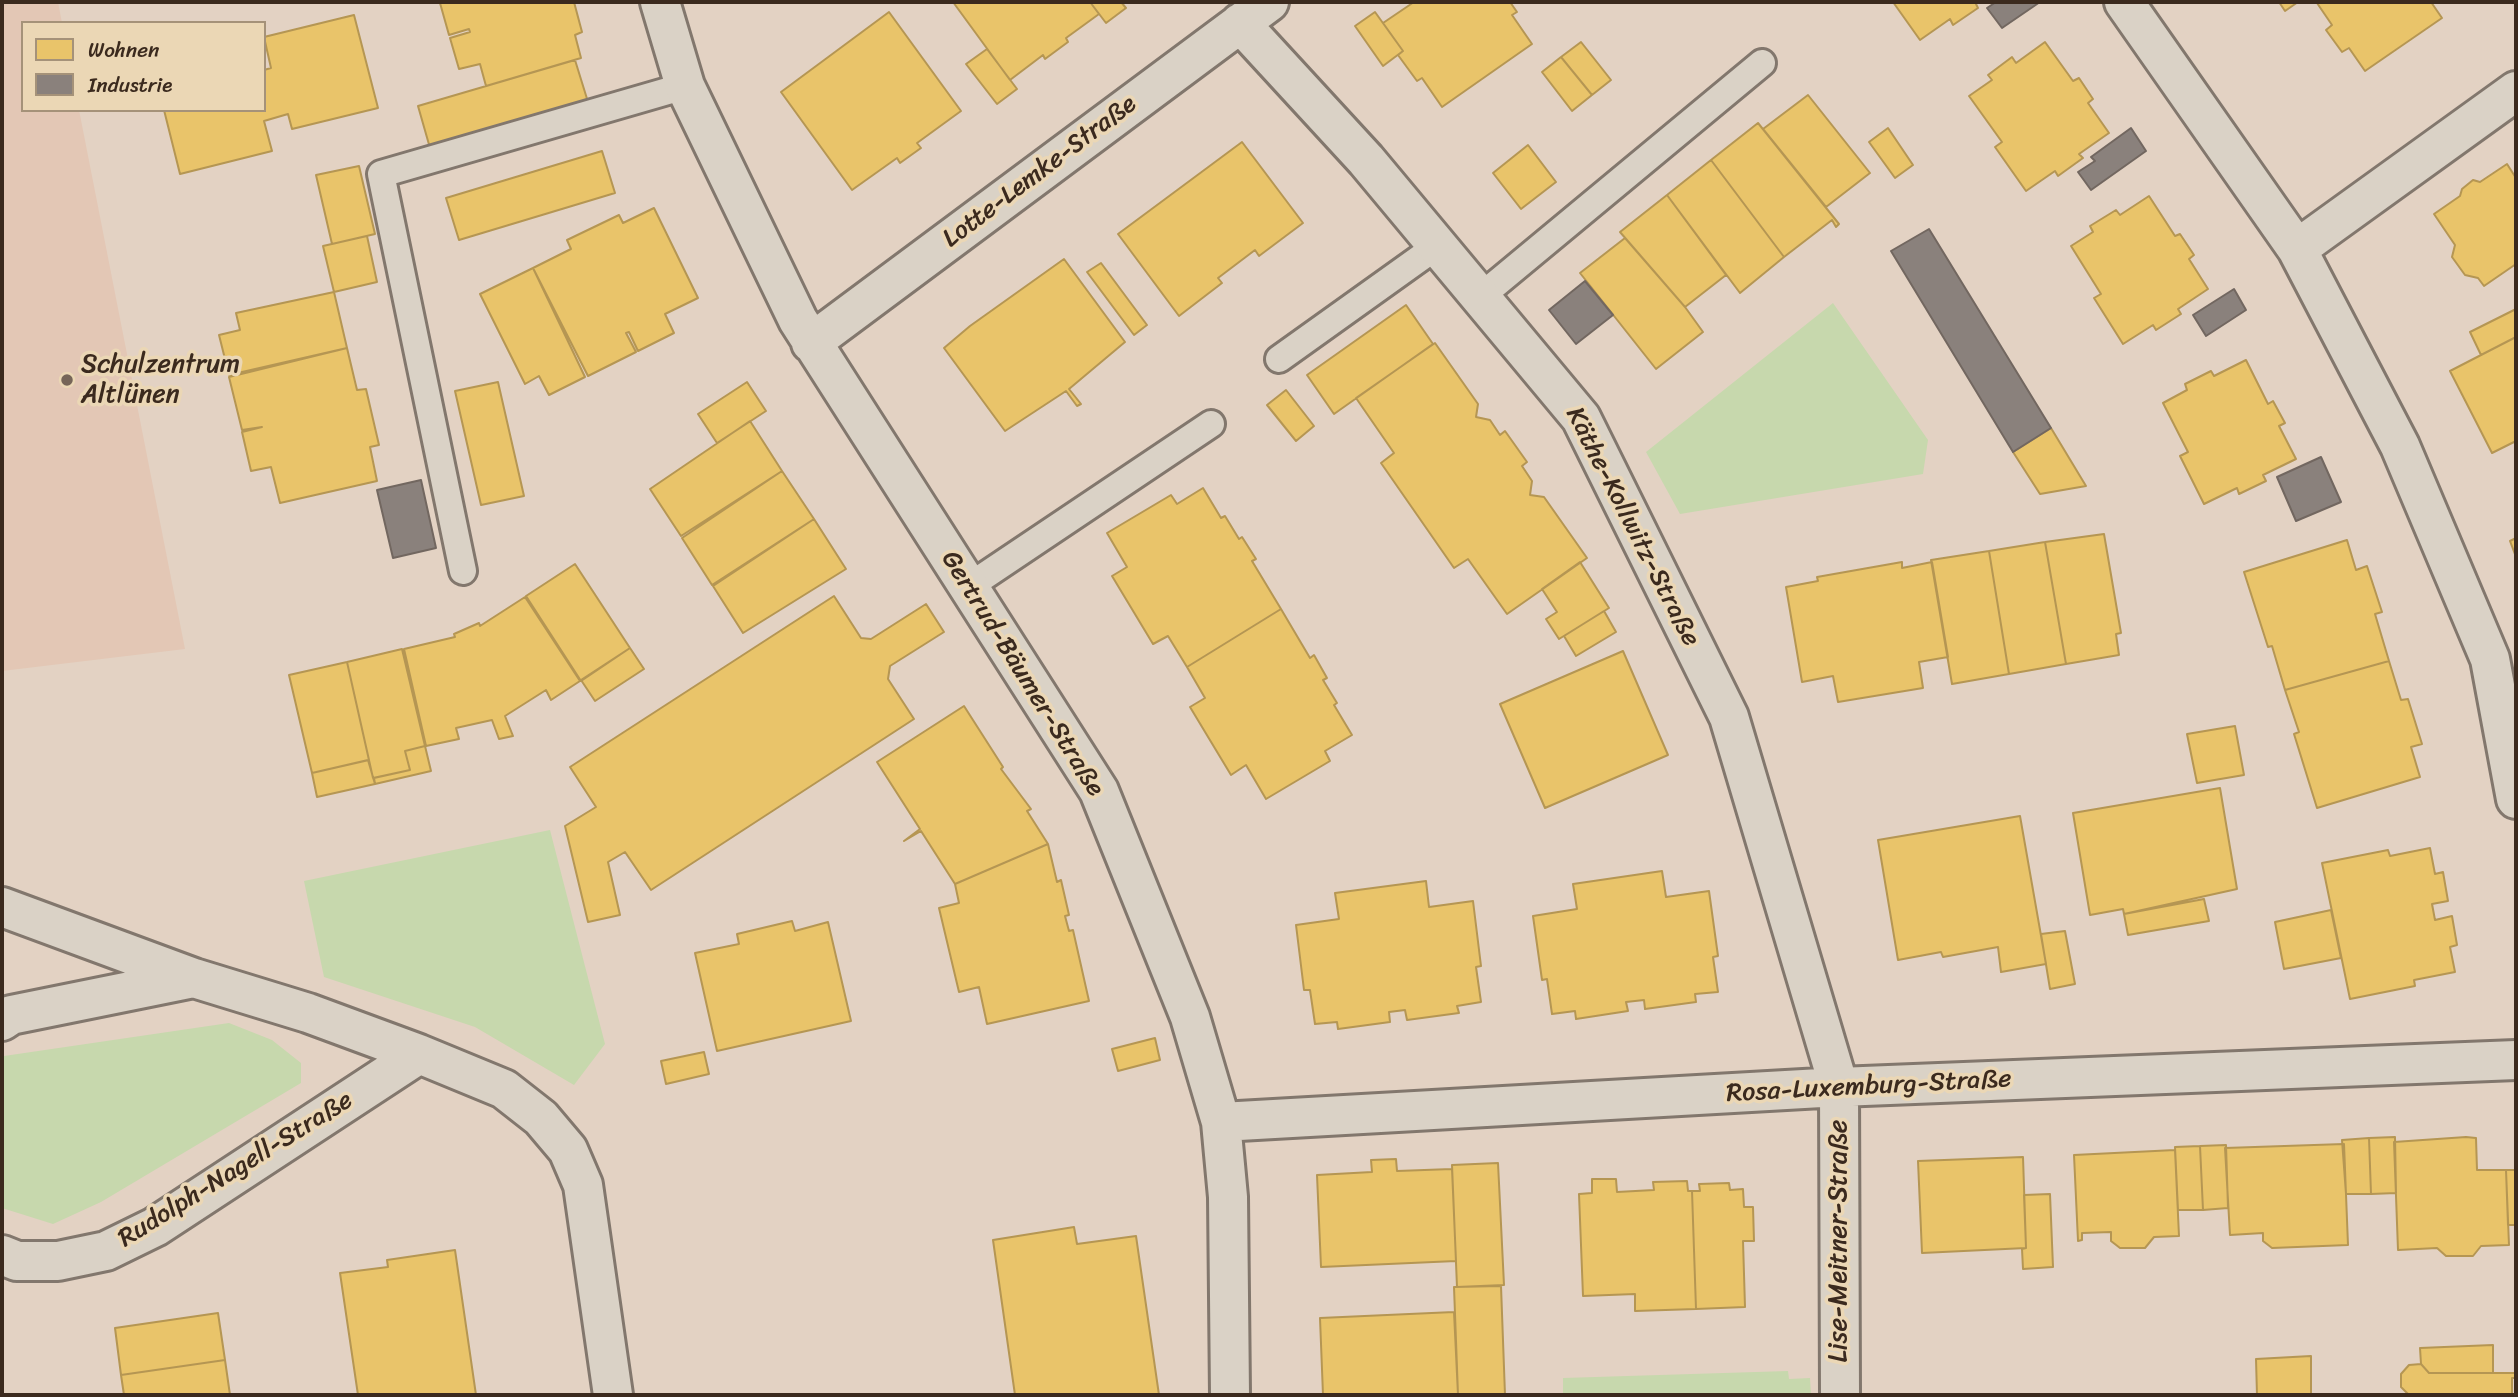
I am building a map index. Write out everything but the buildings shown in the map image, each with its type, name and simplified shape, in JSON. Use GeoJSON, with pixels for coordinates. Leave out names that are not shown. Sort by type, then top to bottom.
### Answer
{"type":"FeatureCollection","features":[{"type":"Feature","properties":{"kind":"street","name":"Gertrud-Bäumer-Straße"},"geometry":{"type":"LineString","coordinates":[[660,2],[685,86],[811,343],[1098,791],[1190,1017],[1221,1122],[1228,1197],[1230,1395]]}},
{"type":"Feature","properties":{"kind":"street"},"geometry":{"type":"LineString","coordinates":[[2124,2],[2297,249],[2400,446],[2490,659],[2516,799]]}},
{"type":"Feature","properties":{"kind":"street","name":"Käthe-Kollwitz-Straße"},"geometry":{"type":"LineString","coordinates":[[1254,13],[1366,160],[1581,418],[1729,717],[1839,1087]]}},
{"type":"Feature","properties":{"kind":"street","name":"Lotte-Lemke-Straße"},"geometry":{"type":"LineString","coordinates":[[811,343],[1254,13]]}},
{"type":"Feature","properties":{"kind":"street"},"geometry":{"type":"LineString","coordinates":[[2297,249],[2516,91]]}},
{"type":"Feature","properties":{"kind":"street"},"geometry":{"type":"LineString","coordinates":[[2,906],[194,978],[308,1013],[419,1054],[503,1089],[541,1118],[568,1150],[583,1185],[613,1395]]}},
{"type":"Feature","properties":{"kind":"street"},"geometry":{"type":"LineString","coordinates":[[2,1021],[11,1015],[194,978]]}},
{"type":"Feature","properties":{"kind":"street","name":"Rudolph-Nagell-Straße"},"geometry":{"type":"LineString","coordinates":[[2,1255],[17,1261],[58,1261],[106,1251],[155,1227],[419,1054]]}},
{"type":"Feature","properties":{"kind":"street","name":"Rosa-Luxemburg-Straße"},"geometry":{"type":"LineString","coordinates":[[1221,1122],[1839,1087],[2516,1060]]}},
{"type":"Feature","properties":{"kind":"street","name":"Lise-Meitner-Straße"},"geometry":{"type":"LineString","coordinates":[[1839,1087],[1840,1395]]}},
{"type":"Feature","properties":{"kind":"lane"},"geometry":{"type":"LineString","coordinates":[[1480,297],[1762,63]]}},
{"type":"Feature","properties":{"kind":"lane"},"geometry":{"type":"LineString","coordinates":[[463,571],[381,174],[685,86]]}},
{"type":"Feature","properties":{"kind":"lane"},"geometry":{"type":"LineString","coordinates":[[1279,359],[1437,246]]}},
{"type":"Feature","properties":{"kind":"lane"},"geometry":{"type":"LineString","coordinates":[[968,587],[1211,424]]}},
{"type":"Feature","properties":{"kind":"shaded area","name":"Schulzentrum Altlünen"},"geometry":{"type":"Polygon","coordinates":[[[2,2],[58,2],[62,21],[21,21],[21,112],[79,112],[185,649],[2,671],[2,2]]]}},
{"type":"Feature","properties":{"kind":"green space"},"geometry":{"type":"Polygon","coordinates":[[[1833,303],[1928,440],[1923,474],[1680,514],[1646,452],[1833,303]]]}},
{"type":"Feature","properties":{"kind":"green space"},"geometry":{"type":"Polygon","coordinates":[[[550,830],[605,1044],[574,1085],[475,1027],[324,977],[304,881],[550,830]]]}},
{"type":"Feature","properties":{"kind":"green space"},"geometry":{"type":"Polygon","coordinates":[[[229,1023],[272,1040],[301,1063],[301,1083],[101,1202],[53,1224],[2,1208],[4,1056],[229,1023]]]}},
{"type":"Feature","properties":{"kind":"green space"},"geometry":{"type":"Polygon","coordinates":[[[1788,1371],[1789,1379],[1810,1378],[1811,1395],[1563,1395],[1563,1378],[1788,1371]]]}},
{"type":"Feature","properties":{"kind":"place","name":"Schulzentrum Altlünen"},"geometry":{"type":"Point","coordinates":[67,380]}}]}
